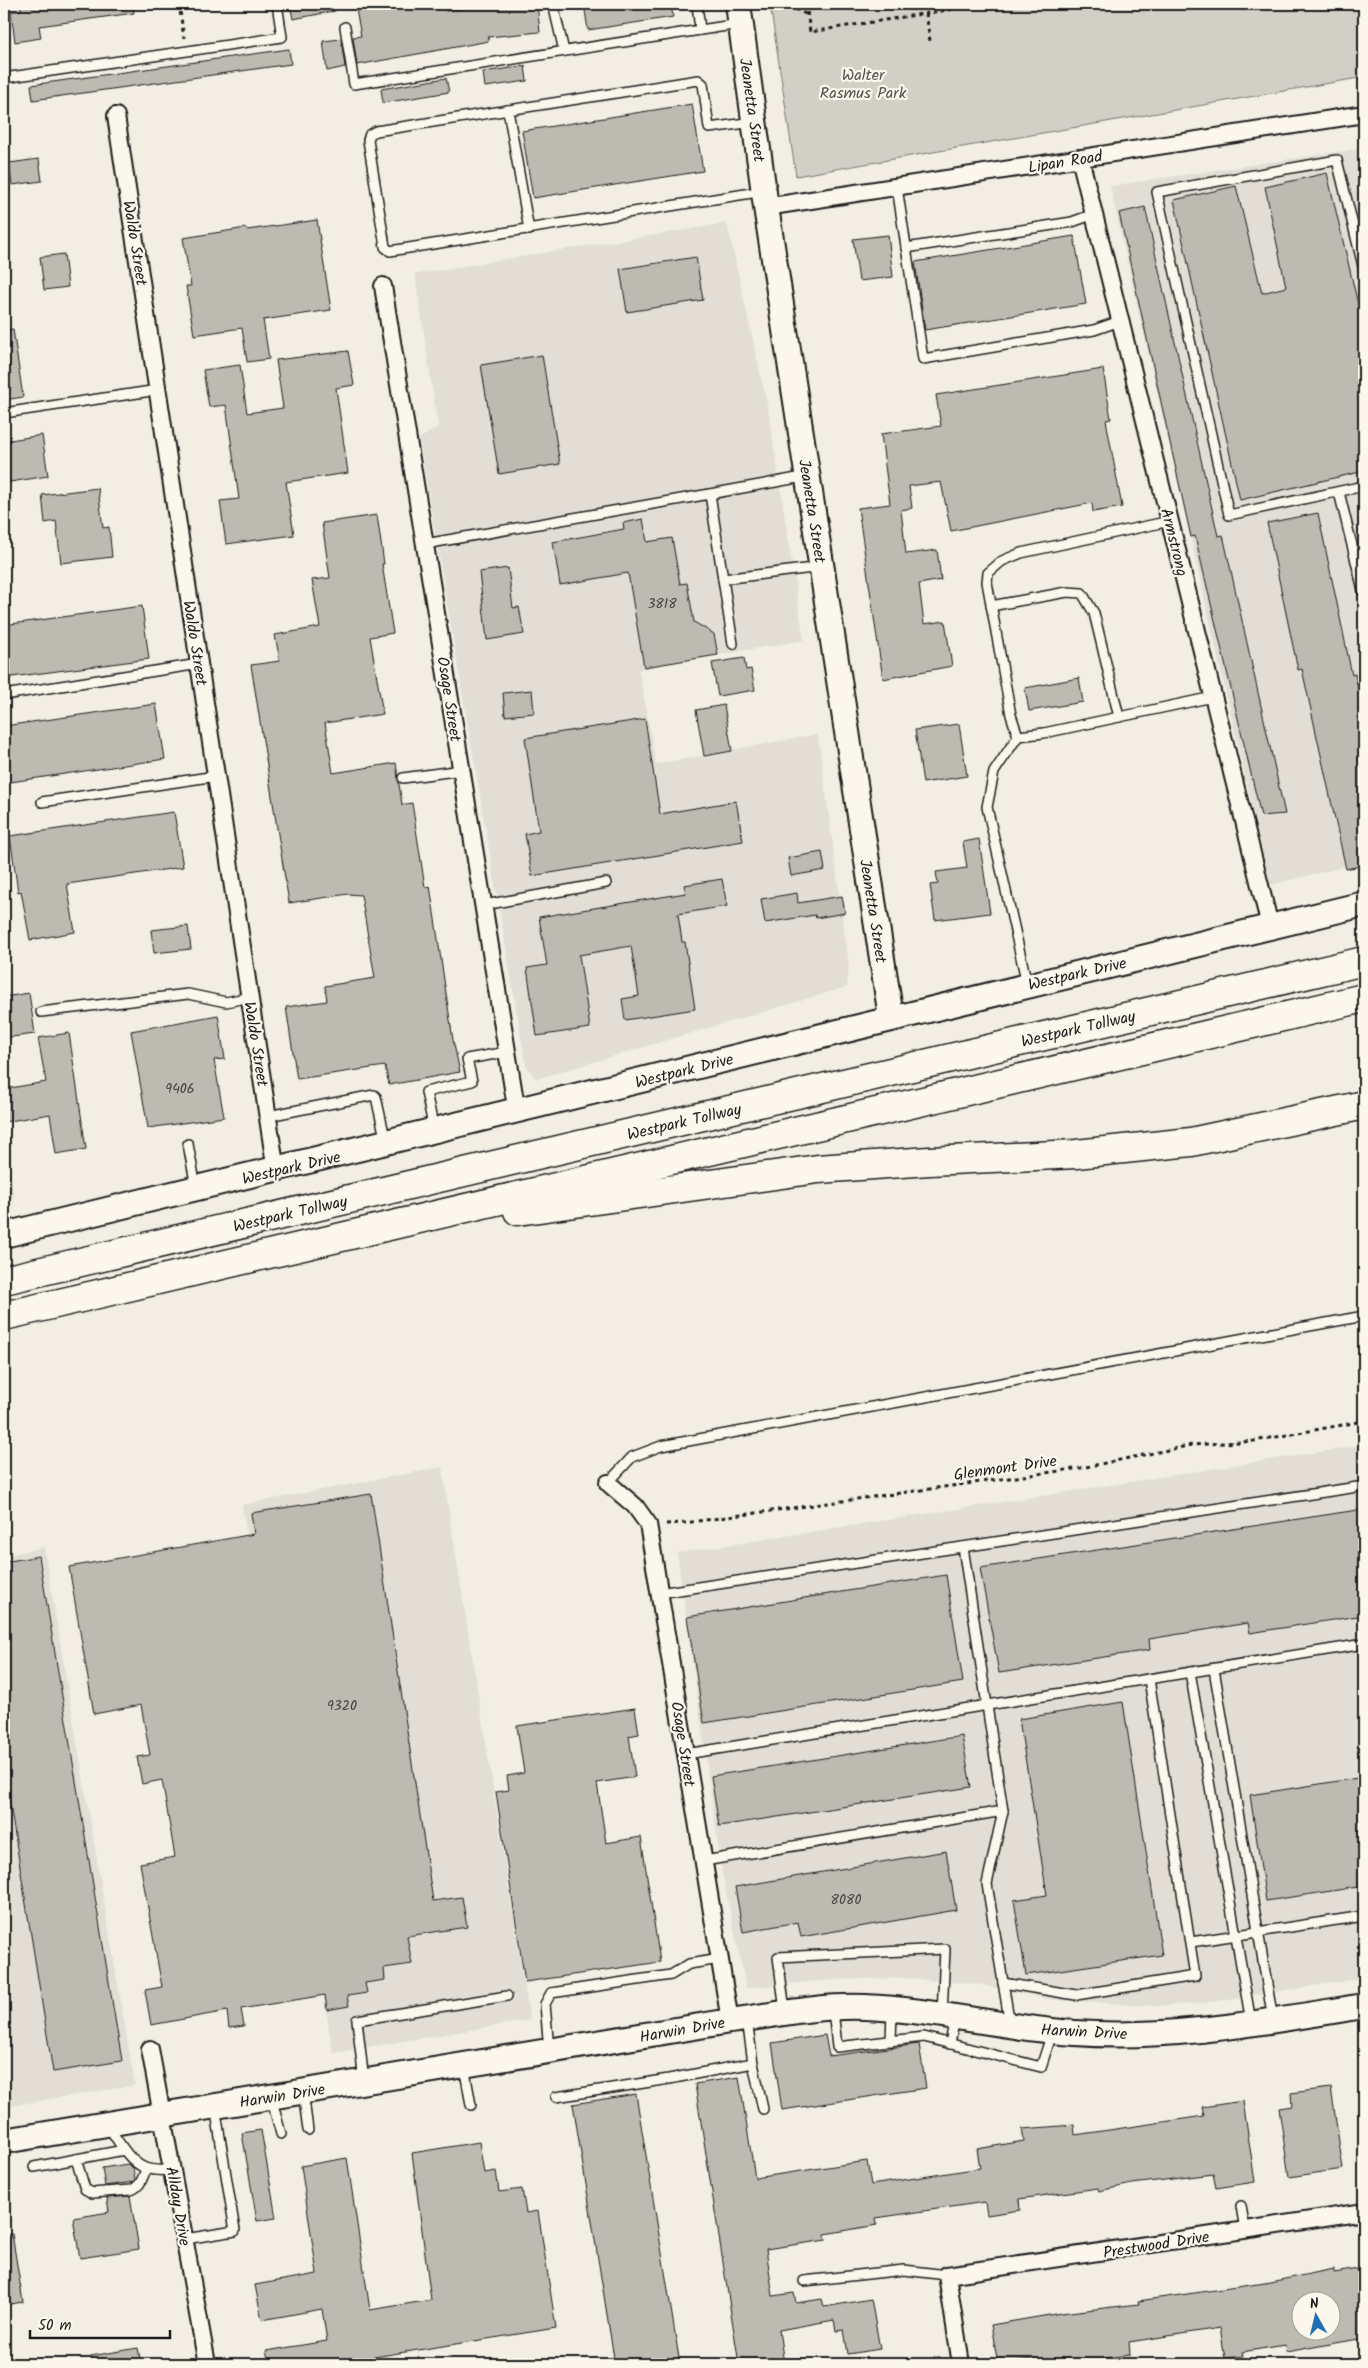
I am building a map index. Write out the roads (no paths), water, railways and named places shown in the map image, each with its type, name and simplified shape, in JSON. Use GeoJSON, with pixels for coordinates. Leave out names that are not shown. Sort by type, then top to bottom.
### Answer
{"type":"FeatureCollection","features":[{"type":"Feature","properties":{"kind":"highway","name":"Westpark Tollway"},"geometry":{"type":"LineString","coordinates":[[4,1280],[1364,961]]}},
{"type":"Feature","properties":{"kind":"highway","name":"Westpark Tollway"},"geometry":{"type":"LineString","coordinates":[[4,1316],[343,1235],[1364,998]]}},
{"type":"Feature","properties":{"kind":"highway"},"geometry":{"type":"LineString","coordinates":[[343,1235],[818,1169],[929,1161],[1076,1154],[1191,1142],[1364,1105]]}},
{"type":"Feature","properties":{"kind":"main road","name":"Jeanetta Street"},"geometry":{"type":"LineString","coordinates":[[740,14],[765,199],[891,1017]]}},
{"type":"Feature","properties":{"kind":"main road","name":"Westpark Drive"},"geometry":{"type":"LineString","coordinates":[[4,1235],[435,1133],[891,1017],[1364,904]]}},
{"type":"Feature","properties":{"kind":"main road","name":"Harwin Drive"},"geometry":{"type":"LineString","coordinates":[[4,2141],[549,2050],[738,2020],[833,2008],[864,2006],[1075,2033],[1142,2034],[1262,2022],[1364,2006]]}},
{"type":"Feature","properties":{"kind":"street","name":"Lipan Road"},"geometry":{"type":"LineString","coordinates":[[765,199],[897,187],[1364,114]]}},
{"type":"Feature","properties":{"kind":"street","name":"Waldo Street"},"geometry":{"type":"LineString","coordinates":[[116,116],[276,1171]]}},
{"type":"Feature","properties":{"kind":"street","name":"Armstrong"},"geometry":{"type":"LineString","coordinates":[[1080,158],[1270,926]]}},
{"type":"Feature","properties":{"kind":"street","name":"Osage Street"},"geometry":{"type":"LineString","coordinates":[[383,286],[517,1112]]}},
{"type":"Feature","properties":{"kind":"street","name":"Osage Street"},"geometry":{"type":"LineString","coordinates":[[608,1483],[635,1506],[648,1524],[720,1959],[738,2020]]}},
{"type":"Feature","properties":{"kind":"street","name":"Allday Drive"},"geometry":{"type":"LineString","coordinates":[[150,2049],[207,2364]]}},
{"type":"Feature","properties":{"kind":"street","name":"Prestwood Drive"},"geometry":{"type":"LineString","coordinates":[[947,2275],[1364,2212]]}},
{"type":"Feature","properties":{"kind":"street"},"geometry":{"type":"LineString","coordinates":[[947,2275],[961,2364]]}},
{"type":"Feature","properties":{"kind":"lane"},"geometry":{"type":"LineString","coordinates":[[4,78],[282,37],[277,4]]}},
{"type":"Feature","properties":{"kind":"lane"},"geometry":{"type":"LineString","coordinates":[[553,4],[564,51]]}},
{"type":"Feature","properties":{"kind":"lane"},"geometry":{"type":"LineString","coordinates":[[697,4],[700,30]]}},
{"type":"Feature","properties":{"kind":"lane"},"geometry":{"type":"LineString","coordinates":[[345,27],[354,84],[700,30],[740,14]]}},
{"type":"Feature","properties":{"kind":"lane"},"geometry":{"type":"LineString","coordinates":[[755,122],[710,128],[702,84],[698,80],[376,131],[370,134],[368,140],[385,247],[390,252],[529,230],[765,199]]}},
{"type":"Feature","properties":{"kind":"lane"},"geometry":{"type":"LineString","coordinates":[[508,110],[529,230]]}},
{"type":"Feature","properties":{"kind":"lane"},"geometry":{"type":"LineString","coordinates":[[1364,270],[1337,160],[1157,192],[1230,514],[1364,486]]}},
{"type":"Feature","properties":{"kind":"lane"},"geometry":{"type":"LineString","coordinates":[[897,187],[923,359],[1094,330],[1120,321]]}},
{"type":"Feature","properties":{"kind":"lane"},"geometry":{"type":"LineString","coordinates":[[906,248],[1072,222],[1094,214]]}},
{"type":"Feature","properties":{"kind":"lane"},"geometry":{"type":"LineString","coordinates":[[4,414],[158,390]]}},
{"type":"Feature","properties":{"kind":"lane"},"geometry":{"type":"LineString","coordinates":[[425,544],[808,476]]}},
{"type":"Feature","properties":{"kind":"lane"},"geometry":{"type":"LineString","coordinates":[[1339,492],[1364,594]]}},
{"type":"Feature","properties":{"kind":"lane"},"geometry":{"type":"LineString","coordinates":[[710,494],[733,644]]}},
{"type":"Feature","properties":{"kind":"lane"},"geometry":{"type":"LineString","coordinates":[[1018,736],[1012,715],[991,606],[987,582],[988,573],[1002,561],[1021,553],[1170,521]]}},
{"type":"Feature","properties":{"kind":"lane"},"geometry":{"type":"LineString","coordinates":[[723,579],[822,567]]}},
{"type":"Feature","properties":{"kind":"lane"},"geometry":{"type":"LineString","coordinates":[[991,606],[1067,592],[1082,593],[1094,613],[1119,717]]}},
{"type":"Feature","properties":{"kind":"lane"},"geometry":{"type":"LineString","coordinates":[[4,695],[200,664]]}},
{"type":"Feature","properties":{"kind":"lane"},"geometry":{"type":"LineString","coordinates":[[1027,985],[987,807],[994,772],[1018,736],[1213,697]]}},
{"type":"Feature","properties":{"kind":"lane"},"geometry":{"type":"LineString","coordinates":[[403,778],[462,770]]}},
{"type":"Feature","properties":{"kind":"lane"},"geometry":{"type":"LineString","coordinates":[[42,802],[216,776]]}},
{"type":"Feature","properties":{"kind":"lane"},"geometry":{"type":"LineString","coordinates":[[484,905],[606,883]]}},
{"type":"Feature","properties":{"kind":"lane"},"geometry":{"type":"LineString","coordinates":[[41,1012],[188,994],[226,1002],[250,997]]}},
{"type":"Feature","properties":{"kind":"lane"},"geometry":{"type":"LineString","coordinates":[[435,1133],[426,1092],[472,1081],[467,1059],[508,1052]]}},
{"type":"Feature","properties":{"kind":"lane"},"geometry":{"type":"LineString","coordinates":[[268,1116],[374,1095],[386,1144]]}},
{"type":"Feature","properties":{"kind":"lane"},"geometry":{"type":"LineString","coordinates":[[188,1144],[196,1190]]}},
{"type":"Feature","properties":{"kind":"lane"},"geometry":{"type":"LineString","coordinates":[[608,1483],[632,1458],[661,1446],[1364,1316]]}},
{"type":"Feature","properties":{"kind":"lane"},"geometry":{"type":"LineString","coordinates":[[659,1593],[1364,1486]]}},
{"type":"Feature","properties":{"kind":"lane"},"geometry":{"type":"LineString","coordinates":[[963,1547],[1003,1811],[987,1884],[1010,2025]]}},
{"type":"Feature","properties":{"kind":"lane"},"geometry":{"type":"LineString","coordinates":[[686,1754],[1364,1644]]}},
{"type":"Feature","properties":{"kind":"lane"},"geometry":{"type":"LineString","coordinates":[[1214,1669],[1259,1932],[1262,2022]]}},
{"type":"Feature","properties":{"kind":"lane"},"geometry":{"type":"LineString","coordinates":[[1190,1672],[1236,1936],[1262,2022]]}},
{"type":"Feature","properties":{"kind":"lane"},"geometry":{"type":"LineString","coordinates":[[1003,1983],[1076,1994],[1195,1976],[1149,1679]]}},
{"type":"Feature","properties":{"kind":"lane"},"geometry":{"type":"LineString","coordinates":[[704,1861],[1003,1811]]}},
{"type":"Feature","properties":{"kind":"lane"},"geometry":{"type":"LineString","coordinates":[[1191,1942],[1364,1916]]}},
{"type":"Feature","properties":{"kind":"lane"},"geometry":{"type":"LineString","coordinates":[[785,2014],[778,1957],[945,1949],[950,2044]]}},
{"type":"Feature","properties":{"kind":"lane"},"geometry":{"type":"LineString","coordinates":[[549,2050],[545,2004],[551,1993],[671,1975],[689,1964],[720,1959]]}},
{"type":"Feature","properties":{"kind":"lane"},"geometry":{"type":"LineString","coordinates":[[364,2082],[357,2020],[506,1996]]}},
{"type":"Feature","properties":{"kind":"lane"},"geometry":{"type":"LineString","coordinates":[[833,2008],[837,2047],[924,2037],[1041,2067],[1053,2030]]}},
{"type":"Feature","properties":{"kind":"lane"},"geometry":{"type":"LineString","coordinates":[[891,2040],[892,2009]]}},
{"type":"Feature","properties":{"kind":"lane"},"geometry":{"type":"LineString","coordinates":[[738,2020],[754,2063],[764,2109]]}},
{"type":"Feature","properties":{"kind":"lane"},"geometry":{"type":"LineString","coordinates":[[556,2097],[754,2063]]}},
{"type":"Feature","properties":{"kind":"lane"},"geometry":{"type":"LineString","coordinates":[[464,2064],[471,2105]]}},
{"type":"Feature","properties":{"kind":"lane"},"geometry":{"type":"LineString","coordinates":[[303,2092],[308,2130]]}},
{"type":"Feature","properties":{"kind":"lane"},"geometry":{"type":"LineString","coordinates":[[271,2097],[281,2134]]}},
{"type":"Feature","properties":{"kind":"lane"},"geometry":{"type":"LineString","coordinates":[[185,2239],[235,2231],[215,2106]]}},
{"type":"Feature","properties":{"kind":"lane"},"geometry":{"type":"LineString","coordinates":[[107,2124],[124,2150],[146,2169],[173,2171]]}},
{"type":"Feature","properties":{"kind":"lane"},"geometry":{"type":"LineString","coordinates":[[34,2168],[124,2150]]}},
{"type":"Feature","properties":{"kind":"lane"},"geometry":{"type":"LineString","coordinates":[[76,2159],[86,2189],[92,2193],[131,2190],[140,2184],[146,2169]]}},
{"type":"Feature","properties":{"kind":"lane"},"geometry":{"type":"LineString","coordinates":[[1241,2206],[1245,2230]]}},
{"type":"Feature","properties":{"kind":"lane"},"geometry":{"type":"LineString","coordinates":[[804,2281],[904,2270],[947,2275]]}},
{"type":"Feature","properties":{"kind":"park label","name":"Walter Rasmus Park"},"geometry":{"type":"Point","coordinates":[863,83]}}]}
